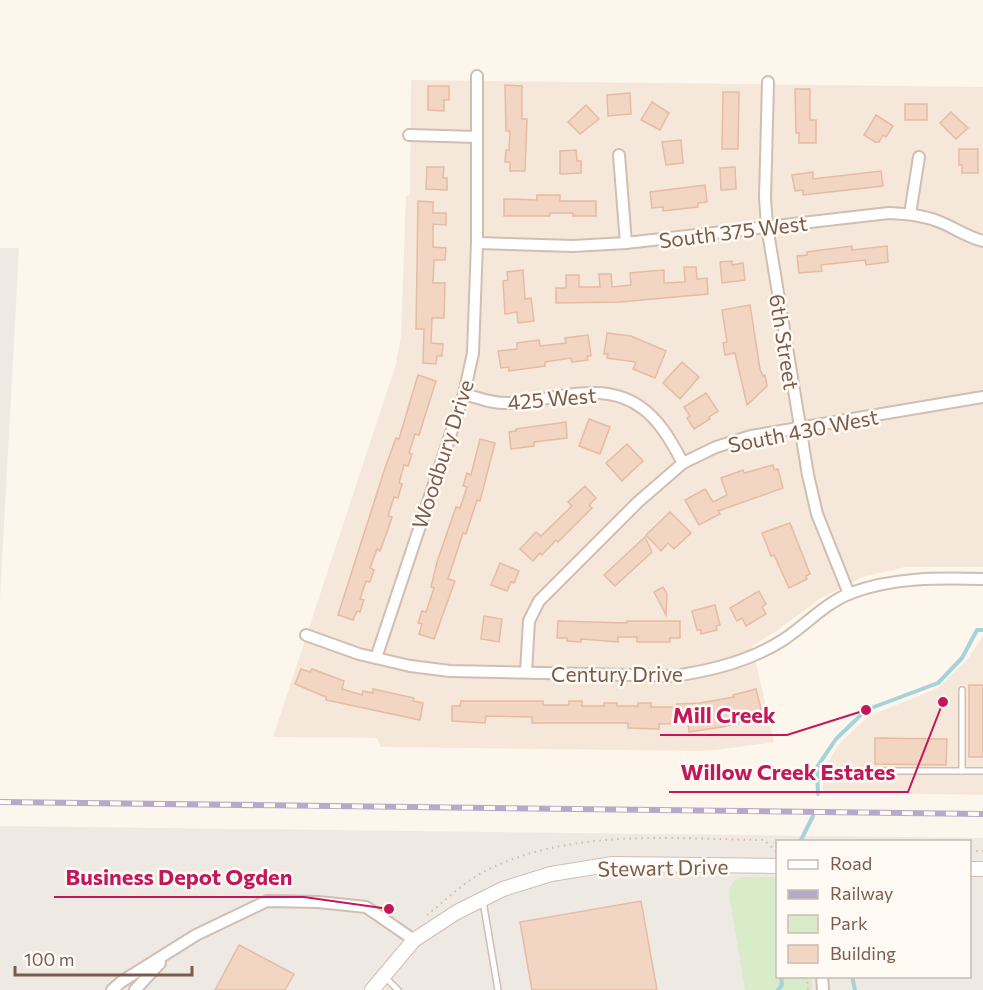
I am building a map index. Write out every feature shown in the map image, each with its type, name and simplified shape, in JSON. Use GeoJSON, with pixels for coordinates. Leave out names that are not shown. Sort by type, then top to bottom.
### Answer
{"type":"FeatureCollection","features":[{"type":"Feature","properties":{"kind":"street","name":"Woodbury Drive"},"geometry":{"type":"LineString","coordinates":[[376,658],[464,394],[473,353],[477,243],[477,76]]}},
{"type":"Feature","properties":{"kind":"street","name":"6th Street"},"geometry":{"type":"LineString","coordinates":[[768,82],[765,198],[767,226],[799,428],[817,514],[849,594]]}},
{"type":"Feature","properties":{"kind":"street"},"geometry":{"type":"LineString","coordinates":[[409,135],[477,137]]}},
{"type":"Feature","properties":{"kind":"street"},"geometry":{"type":"LineString","coordinates":[[620,155],[626,243]]}},
{"type":"Feature","properties":{"kind":"street"},"geometry":{"type":"LineString","coordinates":[[910,214],[919,157]]}},
{"type":"Feature","properties":{"kind":"street","name":"South 375 West"},"geometry":{"type":"LineString","coordinates":[[477,243],[573,246],[626,243],[889,213],[910,214],[942,223],[970,238],[983,241]]}},
{"type":"Feature","properties":{"kind":"street","name":"425 West"},"geometry":{"type":"LineString","coordinates":[[464,394],[490,402],[508,403],[589,391],[607,393],[630,402],[648,414],[664,430],[683,463]]}},
{"type":"Feature","properties":{"kind":"street","name":"South 430 West"},"geometry":{"type":"LineString","coordinates":[[526,672],[529,621],[539,601],[638,502],[683,463],[716,447],[751,436],[983,397]]}},
{"type":"Feature","properties":{"kind":"street","name":"Century Drive"},"geometry":{"type":"LineString","coordinates":[[306,635],[360,654],[410,666],[450,671],[675,676],[708,671],[749,658],[783,639],[815,614],[849,594],[884,583],[918,578],[983,579]]}},
{"type":"Feature","properties":{"kind":"street","name":"Stewart Drive"},"geometry":{"type":"LineString","coordinates":[[372,990],[414,940],[457,912],[502,889],[551,874],[613,864],[776,866]]}},
{"type":"Feature","properties":{"kind":"street"},"geometry":{"type":"LineString","coordinates":[[112,990],[196,935],[267,901],[318,902],[366,908],[414,940]]}},
{"type":"Feature","properties":{"kind":"street"},"geometry":{"type":"LineString","coordinates":[[135,990],[170,952]]}},
{"type":"Feature","properties":{"kind":"lane"},"geometry":{"type":"LineString","coordinates":[[962,690],[962,771]]}},
{"type":"Feature","properties":{"kind":"lane"},"geometry":{"type":"LineString","coordinates":[[879,771],[983,771]]}},
{"type":"Feature","properties":{"kind":"lane"},"geometry":{"type":"LineString","coordinates":[[483,899],[498,990]]}},
{"type":"Feature","properties":{"kind":"lane"},"geometry":{"type":"LineString","coordinates":[[384,975],[398,990]]}},
{"type":"Feature","properties":{"kind":"shaded area"},"geometry":{"type":"Polygon","coordinates":[[[411,80],[983,87],[983,567],[905,567],[863,577],[821,598],[752,646],[774,742],[700,751],[381,747],[377,738],[273,737],[396,364],[401,336],[406,196],[410,195],[411,80]]]}},
{"type":"Feature","properties":{"kind":"shaded area"},"geometry":{"type":"Polygon","coordinates":[[[0,248],[19,248],[0,600],[0,248]]]}},
{"type":"Feature","properties":{"kind":"shaded area"},"geometry":{"type":"Polygon","coordinates":[[[983,636],[983,795],[823,792],[823,770],[840,743],[869,716],[938,688],[967,660],[983,636]]]}},
{"type":"Feature","properties":{"kind":"shaded area"},"geometry":{"type":"Polygon","coordinates":[[[0,826],[983,838],[983,990],[0,990],[0,826]]]}},
{"type":"Feature","properties":{"kind":"green space"},"geometry":{"type":"Polygon","coordinates":[[[776,877],[776,978],[812,978],[812,990],[745,990],[729,893],[731,886],[738,879],[776,877]]]}},
{"type":"Feature","properties":{"kind":"building"},"geometry":{"type":"Polygon","coordinates":[[[505,85],[522,86],[522,119],[527,119],[525,171],[510,171],[510,162],[505,162],[506,150],[509,150],[510,131],[506,131],[505,85]]]}},
{"type":"Feature","properties":{"kind":"building"},"geometry":{"type":"Polygon","coordinates":[[[428,86],[449,86],[449,100],[444,100],[444,111],[428,110],[428,86]]]}},
{"type":"Feature","properties":{"kind":"building"},"geometry":{"type":"Polygon","coordinates":[[[795,89],[810,89],[810,120],[816,120],[816,143],[799,143],[799,133],[796,133],[795,89]]]}},
{"type":"Feature","properties":{"kind":"building"},"geometry":{"type":"Polygon","coordinates":[[[723,92],[739,92],[738,149],[722,149],[723,92]]]}},
{"type":"Feature","properties":{"kind":"building"},"geometry":{"type":"Polygon","coordinates":[[[630,93],[631,114],[608,116],[607,95],[630,93]]]}},
{"type":"Feature","properties":{"kind":"building"},"geometry":{"type":"Polygon","coordinates":[[[652,102],[669,113],[660,130],[641,120],[652,102]]]}},
{"type":"Feature","properties":{"kind":"building"},"geometry":{"type":"Polygon","coordinates":[[[905,104],[927,104],[927,120],[905,120],[905,104]]]}},
{"type":"Feature","properties":{"kind":"building"},"geometry":{"type":"Polygon","coordinates":[[[586,105],[599,119],[580,134],[568,122],[586,105]]]}},
{"type":"Feature","properties":{"kind":"building"},"geometry":{"type":"Polygon","coordinates":[[[951,112],[968,128],[956,139],[940,123],[951,112]]]}},
{"type":"Feature","properties":{"kind":"building"},"geometry":{"type":"Polygon","coordinates":[[[876,115],[893,126],[886,137],[883,135],[879,142],[864,135],[876,115]]]}},
{"type":"Feature","properties":{"kind":"building"},"geometry":{"type":"Polygon","coordinates":[[[681,140],[683,163],[666,165],[662,142],[681,140]]]}},
{"type":"Feature","properties":{"kind":"building"},"geometry":{"type":"Polygon","coordinates":[[[959,149],[978,149],[978,173],[962,173],[962,165],[959,165],[959,149]]]}},
{"type":"Feature","properties":{"kind":"building"},"geometry":{"type":"Polygon","coordinates":[[[576,150],[577,161],[581,161],[581,173],[560,174],[560,151],[576,150]]]}},
{"type":"Feature","properties":{"kind":"building"},"geometry":{"type":"Polygon","coordinates":[[[427,167],[444,167],[443,178],[447,178],[447,190],[426,189],[427,167]]]}},
{"type":"Feature","properties":{"kind":"building"},"geometry":{"type":"Polygon","coordinates":[[[735,167],[736,189],[721,190],[720,168],[735,167]]]}},
{"type":"Feature","properties":{"kind":"building"},"geometry":{"type":"Polygon","coordinates":[[[881,171],[883,186],[803,195],[803,190],[795,191],[792,175],[813,172],[813,179],[881,171]]]}},
{"type":"Feature","properties":{"kind":"building"},"geometry":{"type":"Polygon","coordinates":[[[705,185],[707,202],[698,203],[698,207],[663,211],[663,207],[652,208],[650,192],[705,185]]]}},
{"type":"Feature","properties":{"kind":"building"},"geometry":{"type":"Polygon","coordinates":[[[537,195],[560,195],[560,201],[596,201],[596,216],[550,213],[550,216],[504,216],[504,199],[537,200],[537,195]]]}},
{"type":"Feature","properties":{"kind":"building"},"geometry":{"type":"Polygon","coordinates":[[[418,201],[433,202],[433,213],[446,213],[446,225],[433,224],[433,247],[446,248],[445,260],[434,260],[433,283],[445,283],[444,318],[432,318],[431,343],[443,344],[442,356],[437,356],[436,364],[423,363],[424,329],[416,329],[418,201]]]}},
{"type":"Feature","properties":{"kind":"building"},"geometry":{"type":"Polygon","coordinates":[[[852,246],[852,250],[887,246],[888,262],[866,265],[865,260],[821,265],[822,271],[799,273],[797,256],[807,255],[807,252],[852,246]]]}},
{"type":"Feature","properties":{"kind":"building"},"geometry":{"type":"Polygon","coordinates":[[[732,261],[732,265],[743,263],[745,280],[722,283],[720,262],[732,261]]]}},
{"type":"Feature","properties":{"kind":"building"},"geometry":{"type":"Polygon","coordinates":[[[684,267],[696,267],[697,279],[707,278],[708,294],[620,302],[556,303],[556,288],[566,288],[566,275],[579,275],[579,287],[600,287],[599,274],[611,274],[612,287],[631,285],[630,273],[664,270],[664,283],[685,282],[684,267]]]}},
{"type":"Feature","properties":{"kind":"building"},"geometry":{"type":"Polygon","coordinates":[[[523,270],[525,299],[531,298],[534,321],[518,323],[517,312],[505,314],[503,281],[508,280],[507,272],[523,270]]]}},
{"type":"Feature","properties":{"kind":"building"},"geometry":{"type":"Polygon","coordinates":[[[750,305],[760,369],[763,376],[765,375],[767,386],[747,405],[735,353],[725,355],[723,343],[727,342],[722,310],[750,305]]]}},
{"type":"Feature","properties":{"kind":"building"},"geometry":{"type":"Polygon","coordinates":[[[607,333],[631,336],[666,351],[655,378],[633,369],[636,362],[607,358],[608,354],[604,354],[607,333]]]}},
{"type":"Feature","properties":{"kind":"building"},"geometry":{"type":"Polygon","coordinates":[[[588,335],[591,356],[587,356],[588,360],[572,362],[571,358],[545,362],[545,366],[509,371],[509,367],[501,368],[498,351],[517,349],[517,343],[539,340],[540,346],[566,343],[565,338],[588,335]]]}},
{"type":"Feature","properties":{"kind":"building"},"geometry":{"type":"Polygon","coordinates":[[[682,362],[699,377],[680,399],[663,383],[682,362]]]}},
{"type":"Feature","properties":{"kind":"building"},"geometry":{"type":"Polygon","coordinates":[[[418,375],[436,381],[419,435],[415,434],[409,453],[412,454],[408,466],[404,465],[398,498],[394,497],[388,516],[392,517],[388,529],[380,551],[377,549],[370,568],[374,570],[370,582],[366,581],[360,599],[364,600],[360,612],[357,611],[353,620],[338,615],[385,468],[396,438],[399,439],[418,375]]]}},
{"type":"Feature","properties":{"kind":"building"},"geometry":{"type":"Polygon","coordinates":[[[706,393],[718,411],[694,429],[687,418],[690,416],[684,407],[706,393]]]}},
{"type":"Feature","properties":{"kind":"building"},"geometry":{"type":"Polygon","coordinates":[[[589,419],[610,427],[600,454],[579,446],[589,419]]]}},
{"type":"Feature","properties":{"kind":"building"},"geometry":{"type":"Polygon","coordinates":[[[566,422],[567,438],[534,442],[534,446],[511,449],[509,432],[566,422]]]}},
{"type":"Feature","properties":{"kind":"building"},"geometry":{"type":"Polygon","coordinates":[[[480,439],[495,443],[480,501],[477,500],[466,534],[463,533],[448,579],[455,581],[434,639],[419,634],[422,624],[418,623],[422,611],[426,612],[434,588],[431,587],[437,562],[456,507],[460,508],[467,487],[463,486],[467,473],[471,475],[480,439]]]}},
{"type":"Feature","properties":{"kind":"building"},"geometry":{"type":"Polygon","coordinates":[[[627,444],[643,461],[622,481],[606,463],[627,444]]]}},
{"type":"Feature","properties":{"kind":"building"},"geometry":{"type":"Polygon","coordinates":[[[773,465],[774,470],[778,469],[783,488],[718,511],[720,514],[699,525],[685,500],[705,489],[713,502],[727,495],[721,478],[743,470],[744,473],[773,465]]]}},
{"type":"Feature","properties":{"kind":"building"},"geometry":{"type":"Polygon","coordinates":[[[585,486],[596,498],[589,505],[592,508],[558,542],[556,540],[533,561],[520,549],[536,532],[541,536],[572,506],[568,502],[585,486]]]}},
{"type":"Feature","properties":{"kind":"building"},"geometry":{"type":"Polygon","coordinates":[[[670,512],[691,533],[674,549],[668,543],[661,551],[646,535],[670,512]]]}},
{"type":"Feature","properties":{"kind":"building"},"geometry":{"type":"Polygon","coordinates":[[[790,523],[810,574],[806,576],[807,579],[789,588],[774,555],[771,556],[762,533],[790,523]]]}},
{"type":"Feature","properties":{"kind":"building"},"geometry":{"type":"Polygon","coordinates":[[[645,537],[652,552],[615,586],[604,575],[645,537]]]}},
{"type":"Feature","properties":{"kind":"building"},"geometry":{"type":"Polygon","coordinates":[[[500,563],[519,571],[514,583],[511,582],[507,591],[491,585],[500,563]]]}},
{"type":"Feature","properties":{"kind":"building"},"geometry":{"type":"Polygon","coordinates":[[[663,587],[667,594],[666,615],[654,592],[663,587]]]}},
{"type":"Feature","properties":{"kind":"building"},"geometry":{"type":"Polygon","coordinates":[[[759,591],[766,604],[762,607],[766,614],[746,626],[742,618],[737,621],[730,608],[759,591]]]}},
{"type":"Feature","properties":{"kind":"building"},"geometry":{"type":"Polygon","coordinates":[[[715,605],[720,625],[716,626],[717,630],[701,634],[701,630],[697,630],[692,611],[715,605]]]}},
{"type":"Feature","properties":{"kind":"building"},"geometry":{"type":"Polygon","coordinates":[[[484,616],[502,619],[499,642],[481,639],[484,616]]]}},
{"type":"Feature","properties":{"kind":"building"},"geometry":{"type":"Polygon","coordinates":[[[558,621],[627,623],[627,621],[680,621],[680,638],[670,638],[670,642],[637,642],[637,637],[618,637],[618,642],[581,639],[581,642],[567,641],[567,638],[557,638],[558,621]]]}},
{"type":"Feature","properties":{"kind":"building"},"geometry":{"type":"Polygon","coordinates":[[[301,669],[310,672],[312,669],[344,681],[342,689],[362,695],[363,691],[373,693],[373,689],[414,698],[413,701],[423,703],[420,720],[326,700],[326,697],[295,684],[301,669]]]}},
{"type":"Feature","properties":{"kind":"building"},"geometry":{"type":"Polygon","coordinates":[[[969,685],[983,685],[983,757],[969,757],[969,685]]]}},
{"type":"Feature","properties":{"kind":"building"},"geometry":{"type":"Polygon","coordinates":[[[756,689],[763,717],[689,732],[688,723],[659,724],[659,729],[628,728],[628,723],[532,723],[532,717],[486,716],[485,723],[452,721],[452,706],[460,706],[461,701],[543,701],[543,705],[569,705],[569,701],[582,701],[582,706],[604,706],[604,703],[617,703],[617,706],[638,706],[638,703],[651,703],[651,707],[677,707],[677,704],[700,703],[734,697],[733,695],[756,689]]]}},
{"type":"Feature","properties":{"kind":"building"},"geometry":{"type":"Polygon","coordinates":[[[875,738],[947,739],[946,765],[875,764],[875,738]]]}},
{"type":"Feature","properties":{"kind":"building"},"geometry":{"type":"Polygon","coordinates":[[[641,901],[657,990],[532,990],[520,922],[641,901]]]}},
{"type":"Feature","properties":{"kind":"building"},"geometry":{"type":"Polygon","coordinates":[[[239,945],[294,974],[285,990],[215,990],[239,945]]]}},
{"type":"Feature","properties":{"kind":"waterway"},"geometry":{"type":"LineString","coordinates":[[818,794],[817,767],[836,739],[866,710],[938,683],[962,658],[977,630],[983,630]]}},
{"type":"Feature","properties":{"kind":"waterway"},"geometry":{"type":"LineString","coordinates":[[801,840],[813,816]]}},
{"type":"Feature","properties":{"kind":"waterway"},"geometry":{"type":"LineString","coordinates":[[778,990],[782,985],[781,978]]}},
{"type":"Feature","properties":{"kind":"waterway"},"geometry":{"type":"LineString","coordinates":[[852,978],[855,990]]}},
{"type":"Feature","properties":{"kind":"railway"},"geometry":{"type":"LineString","coordinates":[[0,802],[983,814]]}},
{"type":"Feature","properties":{"kind":"place","name":"Willow Creek Estates"},"geometry":{"type":"Point","coordinates":[943,702]}},
{"type":"Feature","properties":{"kind":"place","name":"Mill Creek"},"geometry":{"type":"Point","coordinates":[866,710]}},
{"type":"Feature","properties":{"kind":"place","name":"Business Depot Ogden"},"geometry":{"type":"Point","coordinates":[389,909]}}]}
